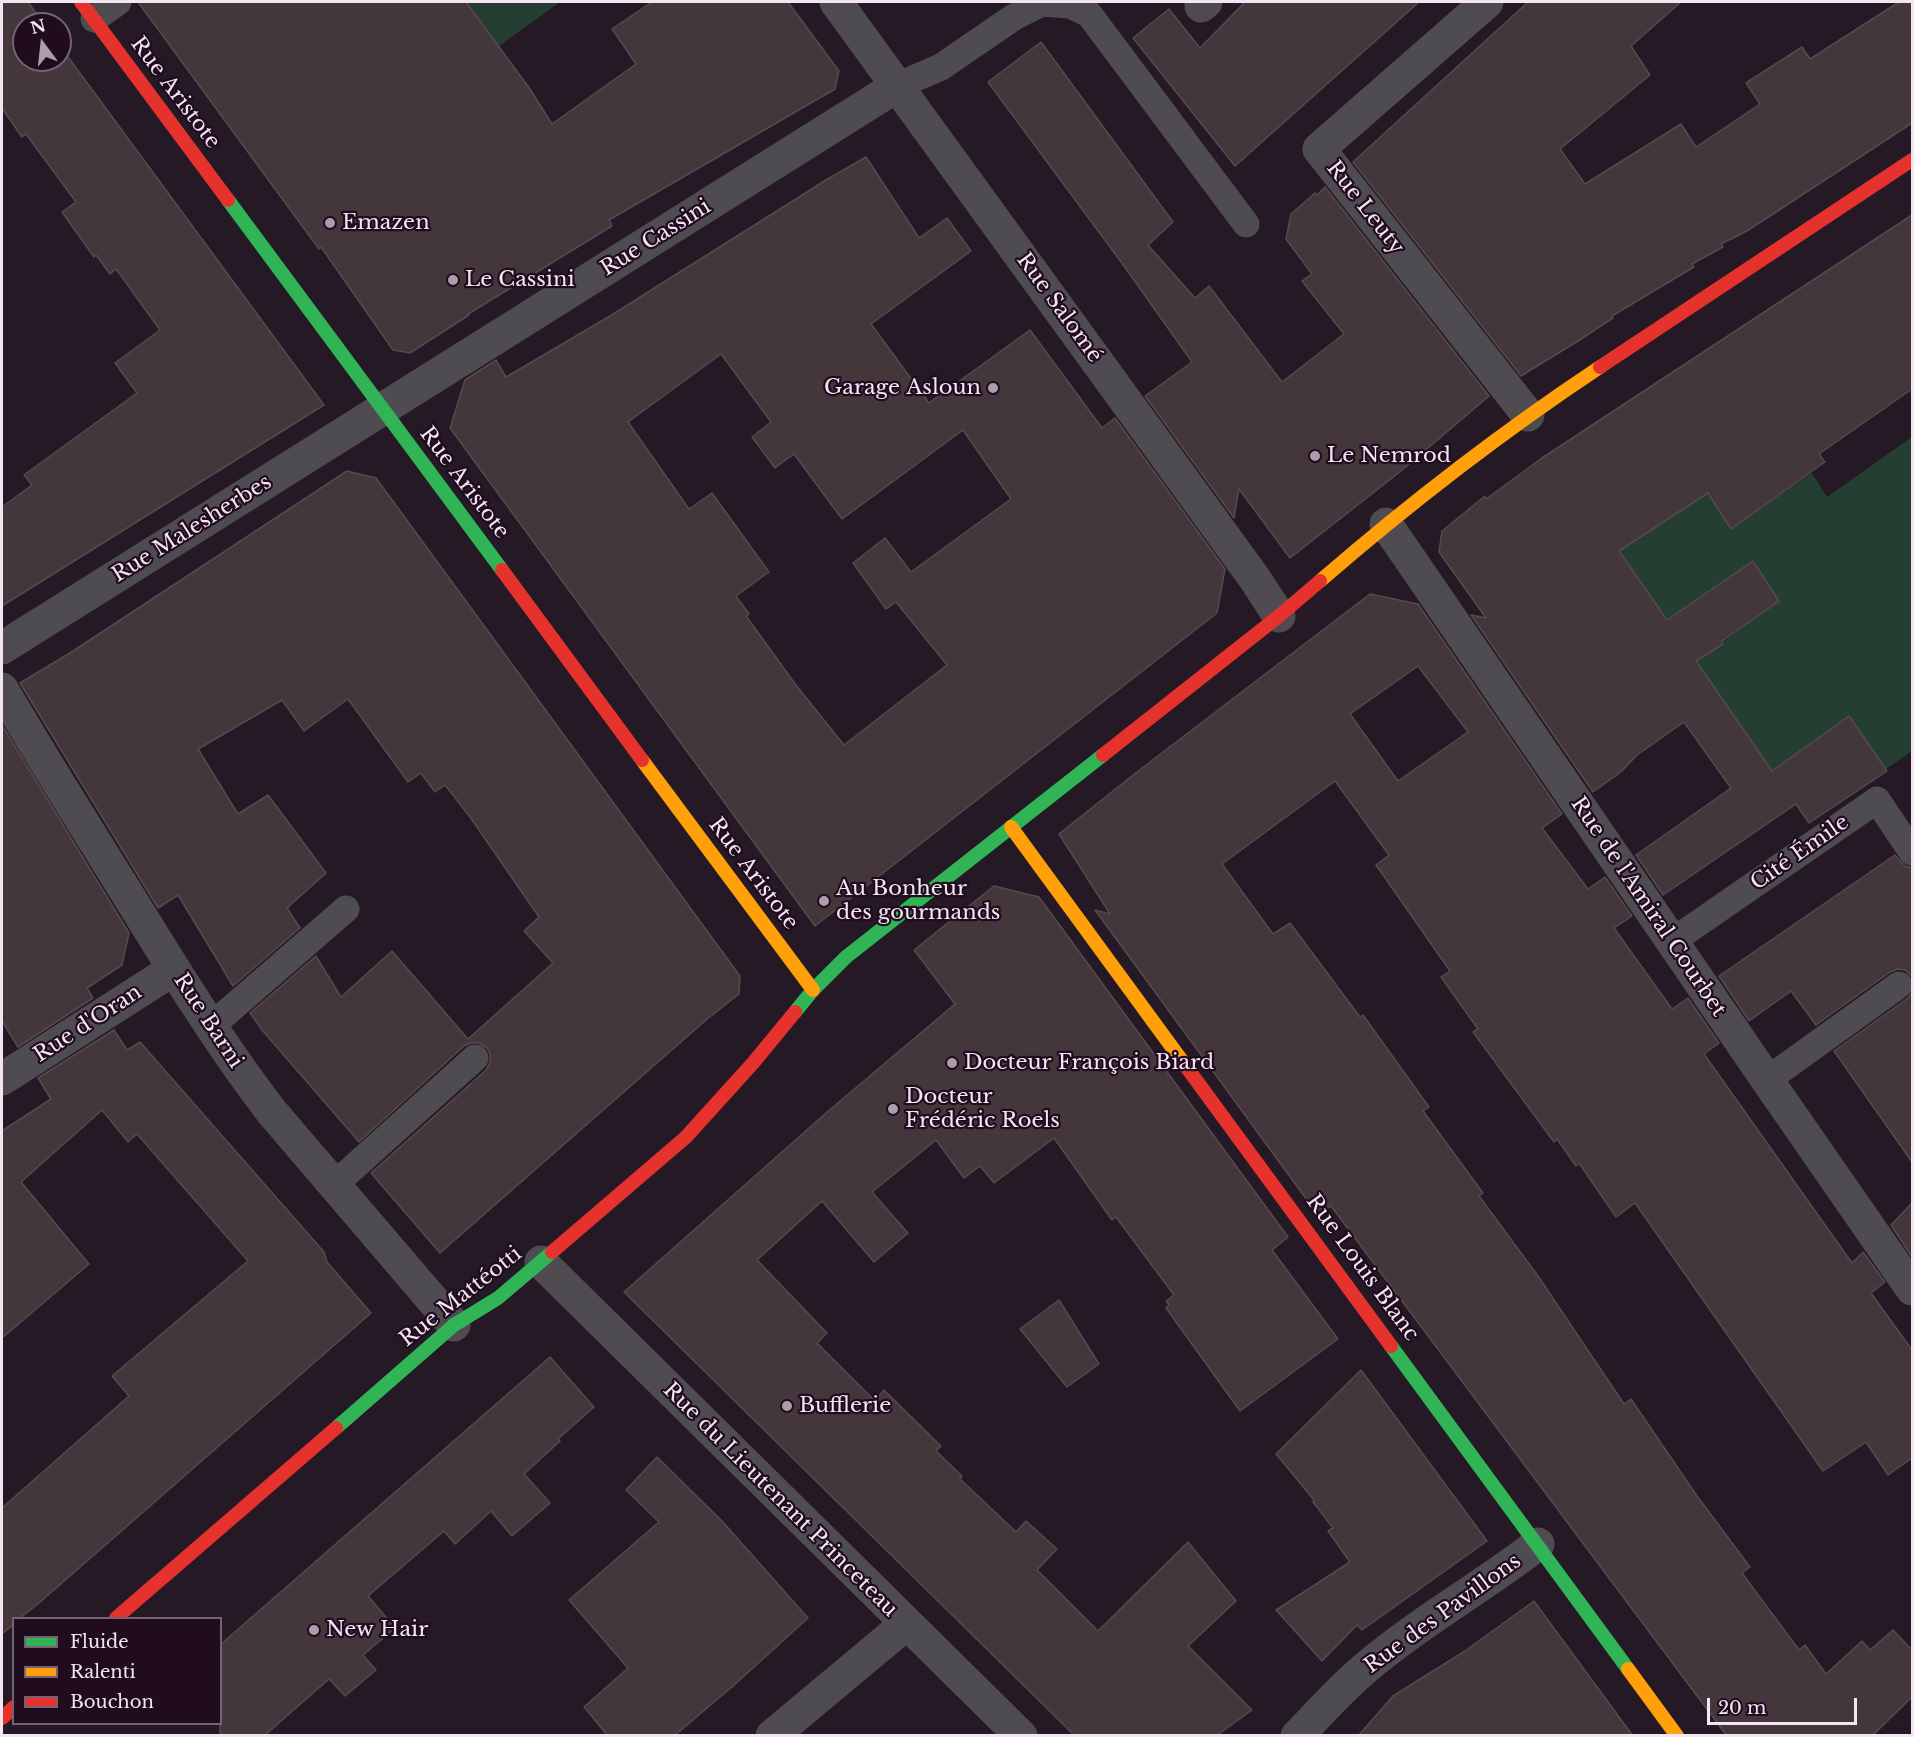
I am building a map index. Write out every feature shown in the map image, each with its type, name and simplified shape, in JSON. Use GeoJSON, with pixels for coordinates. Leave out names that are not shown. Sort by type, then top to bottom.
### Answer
{"type":"FeatureCollection","features":[{"type":"Feature","properties":{"kind":"street","name":"Rue Salomé"},"geometry":{"type":"LineString","coordinates":[[836,2],[1248,569],[1279,616]]}},
{"type":"Feature","properties":{"kind":"street","name":"Rue Leuty"},"geometry":{"type":"LineString","coordinates":[[1487,2],[1319,149],[1528,415]]}},
{"type":"Feature","properties":{"kind":"street","name":"Rue Aristote"},"geometry":{"type":"LineString","coordinates":[[87,10],[813,990]]}},
{"type":"Feature","properties":{"kind":"street","name":"Rue Cassini"},"geometry":{"type":"LineString","coordinates":[[383,410],[897,86]]}},
{"type":"Feature","properties":{"kind":"street","name":"Rue Mattéotti"},"geometry":{"type":"LineString","coordinates":[[117,1617],[454,1325],[498,1298],[686,1137],[753,1064],[813,990],[846,957],[1279,616],[1386,524],[1528,415],[1912,160]]}},
{"type":"Feature","properties":{"kind":"street","name":"Rue Malesherbes"},"geometry":{"type":"LineString","coordinates":[[2,648],[383,410]]}},
{"type":"Feature","properties":{"kind":"street","name":"Rue de l'Amiral Courbet"},"geometry":{"type":"LineString","coordinates":[[1386,524],[1671,942],[1912,1289]]}},
{"type":"Feature","properties":{"kind":"street","name":"Rue Barni"},"geometry":{"type":"LineString","coordinates":[[2,689],[210,1027],[271,1112],[454,1325]]}},
{"type":"Feature","properties":{"kind":"street","name":"Rue Louis Blanc"},"geometry":{"type":"LineString","coordinates":[[1011,827],[1677,1736]]}},
{"type":"Feature","properties":{"kind":"street","name":"Rue d'Oran"},"geometry":{"type":"LineString","coordinates":[[2,1079],[174,969]]}},
{"type":"Feature","properties":{"kind":"street","name":"Rue du Lieutenant Princeteau"},"geometry":{"type":"LineString","coordinates":[[541,1262],[1021,1736]]}},
{"type":"Feature","properties":{"kind":"street","name":"Rue des Pavillons"},"geometry":{"type":"LineString","coordinates":[[1297,1736],[1383,1653],[1506,1569],[1538,1544]]}},
{"type":"Feature","properties":{"kind":"street"},"geometry":{"type":"LineString","coordinates":[[772,1736],[906,1624]]}},
{"type":"Feature","properties":{"kind":"lane"},"geometry":{"type":"LineString","coordinates":[[87,10],[117,2]]}},
{"type":"Feature","properties":{"kind":"lane"},"geometry":{"type":"LineString","coordinates":[[897,86],[941,67],[1014,17],[1042,3],[1070,5],[1089,14],[1246,224]]}},
{"type":"Feature","properties":{"kind":"lane","name":"Cité Émile"},"geometry":{"type":"LineString","coordinates":[[1671,942],[1877,800],[1912,852]]}},
{"type":"Feature","properties":{"kind":"lane"},"geometry":{"type":"LineString","coordinates":[[210,1027],[346,909]]}},
{"type":"Feature","properties":{"kind":"lane"},"geometry":{"type":"LineString","coordinates":[[1767,1080],[1899,985]]}},
{"type":"Feature","properties":{"kind":"lane"},"geometry":{"type":"LineString","coordinates":[[334,1185],[475,1058]]}},
{"type":"Feature","properties":{"kind":"green space"},"geometry":{"type":"Polygon","coordinates":[[[466,2],[560,2],[499,46],[466,2]]]}},
{"type":"Feature","properties":{"kind":"green space"},"geometry":{"type":"Polygon","coordinates":[[[1912,437],[1912,751],[1886,769],[1849,717],[1772,771],[1696,662],[1779,601],[1757,567],[1722,582],[1694,601],[1670,624],[1591,509],[1648,532],[1677,514],[1664,494],[1695,473],[1719,510],[1762,507],[1812,473],[1827,497],[1912,437]]]}},
{"type":"Feature","properties":{"kind":"building"},"geometry":{"type":"Polygon","coordinates":[[[2,2],[28,2],[35,12],[12,12],[12,72],[72,72],[72,62],[324,405],[2,606],[2,507],[32,485],[24,475],[137,393],[115,363],[160,330],[116,269],[110,274],[96,255],[94,257],[62,212],[76,202],[26,134],[22,137],[2,108],[2,2]]]}},
{"type":"Feature","properties":{"kind":"building"},"geometry":{"type":"Polygon","coordinates":[[[138,2],[466,2],[530,89],[552,124],[636,64],[612,29],[652,2],[788,2],[839,71],[835,89],[609,220],[612,226],[468,314],[410,353],[393,350],[321,247],[319,249],[138,2]]]}},
{"type":"Feature","properties":{"kind":"building"},"geometry":{"type":"Polygon","coordinates":[[[1245,2],[1419,2],[1235,166],[1133,38],[1169,9],[1200,48],[1245,2]]]}},
{"type":"Feature","properties":{"kind":"building"},"geometry":{"type":"Polygon","coordinates":[[[1528,2],[1681,2],[1631,46],[1650,75],[1560,149],[1585,184],[1681,124],[1696,147],[1760,104],[1746,83],[1802,47],[1810,59],[1899,2],[1912,2],[1912,123],[1747,231],[1721,244],[1723,247],[1692,264],[1694,267],[1612,316],[1613,318],[1521,376],[1353,162],[1528,2]]]}},
{"type":"Feature","properties":{"kind":"building"},"geometry":{"type":"Polygon","coordinates":[[[1041,42],[1173,222],[1148,245],[1195,298],[1209,286],[1282,382],[1344,334],[1302,281],[1312,274],[1286,239],[1291,214],[1325,187],[1489,396],[1401,471],[1290,558],[1239,489],[1234,518],[1145,396],[1192,362],[988,82],[1041,42]]]}},
{"type":"Feature","properties":{"kind":"building"},"geometry":{"type":"Polygon","coordinates":[[[866,157],[919,238],[947,218],[971,251],[871,324],[929,403],[1030,330],[1102,428],[1115,418],[1225,569],[1217,613],[815,926],[450,428],[465,380],[496,360],[506,377],[610,316],[866,157]],[[721,354],[628,422],[689,509],[712,493],[769,572],[736,596],[749,614],[746,616],[796,685],[844,745],[947,665],[896,602],[886,609],[853,563],[885,538],[911,572],[1011,499],[963,430],[842,519],[794,454],[775,468],[752,437],[771,422],[721,354]]]}},
{"type":"Feature","properties":{"kind":"building"},"geometry":{"type":"Polygon","coordinates":[[[1912,215],[1912,389],[1819,454],[1825,462],[1731,529],[1708,493],[1619,551],[1667,620],[1753,561],[1779,601],[1721,642],[1723,644],[1696,661],[1772,771],[1849,716],[1887,771],[1809,823],[1796,804],[1663,895],[1636,855],[1731,788],[1684,722],[1637,755],[1621,772],[1593,792],[1471,615],[1486,618],[1439,552],[1442,531],[1485,496],[1486,499],[1542,458],[1912,215]]]}},
{"type":"Feature","properties":{"kind":"building"},"geometry":{"type":"Polygon","coordinates":[[[347,471],[376,478],[740,976],[739,994],[706,1020],[440,1253],[371,1173],[486,1070],[490,1062],[487,1048],[479,1043],[464,1046],[359,1142],[262,1030],[250,1013],[316,956],[341,997],[392,951],[468,1039],[553,963],[524,931],[539,917],[470,817],[445,785],[435,792],[421,773],[408,782],[348,699],[304,731],[282,700],[198,749],[238,814],[268,795],[326,873],[287,908],[300,928],[233,986],[178,895],[158,908],[20,683],[70,653],[347,471]]]}},
{"type":"Feature","properties":{"kind":"building"},"geometry":{"type":"Polygon","coordinates":[[[1370,594],[1418,604],[1562,814],[1542,828],[1588,889],[1605,877],[1632,916],[1614,928],[1672,1009],[1688,998],[1719,1043],[1704,1054],[1852,1263],[1863,1252],[1885,1282],[1871,1293],[1912,1350],[1912,1458],[1888,1475],[1866,1442],[1823,1471],[1635,1203],[1616,1217],[1579,1163],[1576,1166],[1557,1139],[1554,1142],[1473,1032],[1478,1029],[1441,977],[1450,971],[1376,865],[1389,855],[1335,781],[1222,864],[1273,934],[1290,923],[1360,1017],[1363,1015],[1429,1107],[1423,1111],[1483,1193],[1479,1196],[1538,1276],[1624,1404],[1631,1399],[1697,1496],[1750,1567],[1742,1573],[1799,1650],[1805,1645],[1826,1674],[1862,1641],[1870,1650],[1893,1630],[1912,1650],[1912,1697],[1872,1736],[1727,1736],[1331,1206],[1318,1215],[1095,910],[1110,914],[1059,834],[1370,594]],[[1418,666],[1350,714],[1398,781],[1468,732],[1418,666]]]}},
{"type":"Feature","properties":{"kind":"building"},"geometry":{"type":"Polygon","coordinates":[[[2,725],[129,933],[122,965],[87,988],[93,998],[18,1047],[2,1021],[2,725]]]}},
{"type":"Feature","properties":{"kind":"building"},"geometry":{"type":"Polygon","coordinates":[[[1895,855],[1905,866],[1912,868],[1912,977],[1905,970],[1898,969],[1890,972],[1816,1025],[1791,991],[1749,1021],[1719,976],[1895,855]]]}},
{"type":"Feature","properties":{"kind":"building"},"geometry":{"type":"Polygon","coordinates":[[[994,886],[1039,897],[1288,1237],[1272,1250],[1338,1339],[1240,1411],[1166,1308],[1169,1305],[1166,1301],[1174,1295],[1116,1217],[1112,1220],[1054,1138],[994,1183],[980,1166],[964,1178],[936,1140],[872,1192],[908,1233],[874,1262],[822,1201],[757,1260],[827,1333],[817,1343],[875,1401],[884,1390],[941,1446],[936,1451],[962,1476],[960,1479],[1016,1532],[1026,1521],[1057,1549],[1037,1570],[1098,1631],[1188,1542],[1236,1601],[1188,1646],[1252,1710],[1216,1736],[1075,1736],[624,1292],[826,1113],[955,1004],[914,950],[994,886]]]}},
{"type":"Feature","properties":{"kind":"building"},"geometry":{"type":"Polygon","coordinates":[[[1912,993],[1912,1162],[1834,1051],[1912,993]]]}},
{"type":"Feature","properties":{"kind":"building"},"geometry":{"type":"Polygon","coordinates":[[[114,1030],[127,1050],[140,1042],[324,1252],[327,1262],[371,1313],[39,1603],[21,1617],[12,1617],[12,1626],[2,1634],[2,1508],[129,1396],[112,1376],[248,1261],[137,1134],[128,1142],[102,1110],[21,1182],[89,1264],[2,1338],[2,1131],[51,1099],[38,1078],[114,1030]]]}},
{"type":"Feature","properties":{"kind":"building"},"geometry":{"type":"Polygon","coordinates":[[[1912,1203],[1912,1257],[1891,1225],[1912,1203]]]}},
{"type":"Feature","properties":{"kind":"building"},"geometry":{"type":"Polygon","coordinates":[[[1059,1300],[1099,1364],[1067,1387],[1020,1329],[1059,1300]]]}},
{"type":"Feature","properties":{"kind":"building"},"geometry":{"type":"Polygon","coordinates":[[[550,1357],[594,1407],[524,1474],[550,1503],[512,1536],[491,1511],[455,1544],[444,1531],[368,1596],[395,1628],[363,1655],[376,1670],[345,1696],[329,1679],[264,1736],[220,1736],[222,1643],[550,1357]]]}},
{"type":"Feature","properties":{"kind":"building"},"geometry":{"type":"Polygon","coordinates":[[[1361,1370],[1487,1541],[1362,1630],[1357,1625],[1322,1661],[1276,1610],[1350,1562],[1328,1531],[1333,1528],[1313,1502],[1314,1500],[1276,1454],[1361,1370]]]}},
{"type":"Feature","properties":{"kind":"building"},"geometry":{"type":"Polygon","coordinates":[[[657,1457],[722,1521],[808,1618],[674,1736],[608,1736],[584,1707],[628,1668],[569,1600],[659,1522],[626,1490],[657,1457]]]}},
{"type":"Feature","properties":{"kind":"building"},"geometry":{"type":"Polygon","coordinates":[[[1534,1601],[1633,1736],[1358,1736],[1393,1696],[1465,1651],[1534,1601]]]}},
{"type":"Feature","properties":{"kind":"traffic: fast"},"geometry":{"type":"LineString","coordinates":[[228,200],[502,570]]}},
{"type":"Feature","properties":{"kind":"traffic: fast"},"geometry":{"type":"LineString","coordinates":[[795,1012],[846,957],[1103,755]]}},
{"type":"Feature","properties":{"kind":"traffic: fast"},"geometry":{"type":"LineString","coordinates":[[336,1428],[454,1325],[498,1298],[552,1252]]}},
{"type":"Feature","properties":{"kind":"traffic: fast"},"geometry":{"type":"LineString","coordinates":[[1391,1346],[1628,1669]]}},
{"type":"Feature","properties":{"kind":"traffic: slow"},"geometry":{"type":"LineString","coordinates":[[1320,581],[1457,469],[1600,367]]}},
{"type":"Feature","properties":{"kind":"traffic: slow"},"geometry":{"type":"LineString","coordinates":[[642,760],[813,990]]}},
{"type":"Feature","properties":{"kind":"traffic: slow"},"geometry":{"type":"LineString","coordinates":[[1011,827],[1185,1065]]}},
{"type":"Feature","properties":{"kind":"traffic: slow"},"geometry":{"type":"LineString","coordinates":[[1628,1669],[1677,1736]]}},
{"type":"Feature","properties":{"kind":"traffic: jam"},"geometry":{"type":"LineString","coordinates":[[81,2],[228,200]]}},
{"type":"Feature","properties":{"kind":"traffic: jam"},"geometry":{"type":"LineString","coordinates":[[1600,367],[1912,160]]}},
{"type":"Feature","properties":{"kind":"traffic: jam"},"geometry":{"type":"LineString","coordinates":[[502,570],[642,760]]}},
{"type":"Feature","properties":{"kind":"traffic: jam"},"geometry":{"type":"LineString","coordinates":[[1103,755],[1320,581]]}},
{"type":"Feature","properties":{"kind":"traffic: jam"},"geometry":{"type":"LineString","coordinates":[[552,1252],[686,1137],[753,1063],[795,1012]]}},
{"type":"Feature","properties":{"kind":"traffic: jam"},"geometry":{"type":"LineString","coordinates":[[1185,1065],[1391,1346]]}},
{"type":"Feature","properties":{"kind":"traffic: jam"},"geometry":{"type":"LineString","coordinates":[[117,1617],[336,1428]]}},
{"type":"Feature","properties":{"kind":"traffic: jam"},"geometry":{"type":"LineString","coordinates":[[2,1718],[12,1709]]}},
{"type":"Feature","properties":{"kind":"place","name":"Emazen"},"geometry":{"type":"Point","coordinates":[330,223]}},
{"type":"Feature","properties":{"kind":"place","name":"Le Cassini"},"geometry":{"type":"Point","coordinates":[453,280]}},
{"type":"Feature","properties":{"kind":"place","name":"Garage Asloun"},"geometry":{"type":"Point","coordinates":[993,388]}},
{"type":"Feature","properties":{"kind":"place","name":"Le Nemrod"},"geometry":{"type":"Point","coordinates":[1315,456]}},
{"type":"Feature","properties":{"kind":"place","name":"Au Bonheur des gourmands"},"geometry":{"type":"Point","coordinates":[824,901]}},
{"type":"Feature","properties":{"kind":"place","name":"Docteur François Biard"},"geometry":{"type":"Point","coordinates":[952,1063]}},
{"type":"Feature","properties":{"kind":"place","name":"Docteur Frédéric Roels"},"geometry":{"type":"Point","coordinates":[893,1109]}},
{"type":"Feature","properties":{"kind":"place","name":"Bufflerie"},"geometry":{"type":"Point","coordinates":[787,1406]}},
{"type":"Feature","properties":{"kind":"place","name":"New Hair"},"geometry":{"type":"Point","coordinates":[314,1630]}}]}
